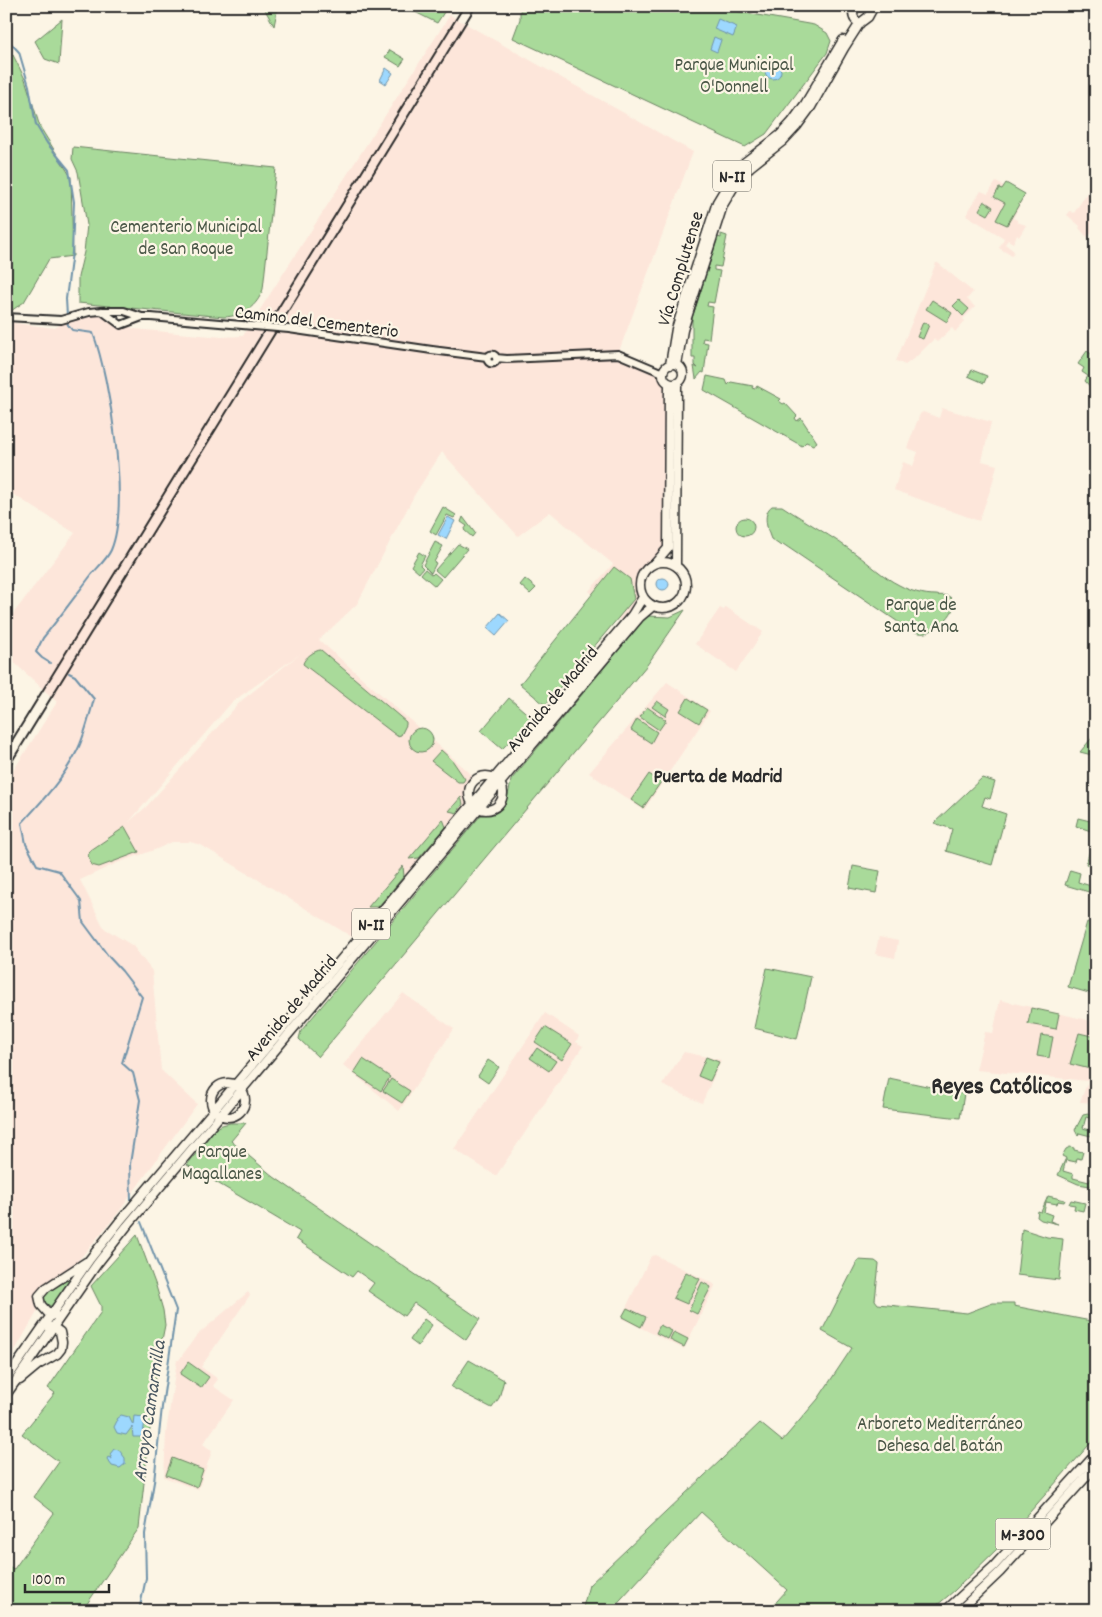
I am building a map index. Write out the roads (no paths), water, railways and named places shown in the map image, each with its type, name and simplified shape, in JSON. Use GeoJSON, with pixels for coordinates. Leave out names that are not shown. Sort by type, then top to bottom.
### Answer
{"type":"FeatureCollection","features":[{"type":"Feature","properties":{"kind":"main road"},"geometry":{"type":"LineString","coordinates":[[855,6],[853,12],[858,22]]}},
{"type":"Feature","properties":{"kind":"main road","name":"Vía Complutense"},"geometry":{"type":"LineString","coordinates":[[674,365],[676,329],[717,202],[732,177],[744,162],[780,135],[792,122],[805,104],[836,51],[858,22],[868,17],[874,6]]}},
{"type":"Feature","properties":{"kind":"main road"},"geometry":{"type":"LineString","coordinates":[[653,606],[643,597],[640,579],[643,571],[656,562],[668,548],[668,383],[663,373],[665,368],[674,365]]}},
{"type":"Feature","properties":{"kind":"main road","name":"N-II"},"geometry":{"type":"LineString","coordinates":[[653,606],[669,607],[676,604],[685,593],[685,577],[676,565],[677,383],[683,375],[681,368],[674,365]]}},
{"type":"Feature","properties":{"kind":"main road"},"geometry":{"type":"LineString","coordinates":[[668,383],[677,383]]}},
{"type":"Feature","properties":{"kind":"main road"},"geometry":{"type":"LineString","coordinates":[[656,562],[664,561],[676,565]]}},
{"type":"Feature","properties":{"kind":"main road","name":"Avenida de Madrid"},"geometry":{"type":"LineString","coordinates":[[497,781],[632,615],[643,597]]}},
{"type":"Feature","properties":{"kind":"main road","name":"Avenida de Madrid"},"geometry":{"type":"LineString","coordinates":[[6,1380],[90,1259],[497,781],[640,617],[653,606]]}},
{"type":"Feature","properties":{"kind":"main road"},"geometry":{"type":"LineString","coordinates":[[482,777],[497,781],[502,796],[499,804],[486,811],[475,807],[469,796],[471,785],[475,780],[482,777]]}},
{"type":"Feature","properties":{"kind":"main road"},"geometry":{"type":"LineString","coordinates":[[224,1084],[238,1087],[245,1101],[241,1111],[229,1117],[217,1112],[211,1101],[215,1090],[224,1084]]}},
{"type":"Feature","properties":{"kind":"main road","name":"Avenida de Madrid"},"geometry":{"type":"LineString","coordinates":[[6,1395],[97,1264],[217,1112]]}},
{"type":"Feature","properties":{"kind":"main road"},"geometry":{"type":"LineString","coordinates":[[61,1315],[50,1315],[41,1305],[39,1296],[46,1288],[90,1259]]}},
{"type":"Feature","properties":{"kind":"main road"},"geometry":{"type":"LineString","coordinates":[[12,1386],[38,1365],[57,1354],[61,1349],[60,1332],[53,1327],[42,1328]]}},
{"type":"Feature","properties":{"kind":"main road","name":"M-300"},"geometry":{"type":"LineString","coordinates":[[945,1611],[994,1566],[1096,1454]]}},
{"type":"Feature","properties":{"kind":"main road","name":"M-300"},"geometry":{"type":"LineString","coordinates":[[959,1611],[1000,1572],[1096,1466]]}},
{"type":"Feature","properties":{"kind":"street"},"geometry":{"type":"LineString","coordinates":[[6,317],[61,320],[88,312],[101,311],[127,313],[128,322],[121,325],[101,311]]}},
{"type":"Feature","properties":{"kind":"street"},"geometry":{"type":"LineString","coordinates":[[116,321],[115,317],[120,312]]}},
{"type":"Feature","properties":{"kind":"street","name":"Camino del Cementerio"},"geometry":{"type":"LineString","coordinates":[[127,313],[142,317],[289,329],[487,357],[487,361],[491,364],[494,363],[496,358],[618,354],[663,373]]}},
{"type":"Feature","properties":{"kind":"street","name":"Camino del Cementerio"},"geometry":{"type":"LineString","coordinates":[[128,322],[142,317]]}},
{"type":"Feature","properties":{"kind":"water"},"geometry":{"type":"Polygon","coordinates":[[[718,19],[737,27],[733,37],[714,29],[718,19]]]}},
{"type":"Feature","properties":{"kind":"water"},"geometry":{"type":"Polygon","coordinates":[[[714,37],[721,40],[717,52],[710,49],[714,37]]]}},
{"type":"Feature","properties":{"kind":"water"},"geometry":{"type":"Polygon","coordinates":[[[773,63],[781,71],[773,79],[765,71],[773,63]]]}},
{"type":"Feature","properties":{"kind":"water"},"geometry":{"type":"Polygon","coordinates":[[[386,68],[393,73],[386,84],[380,80],[386,68]]]}},
{"type":"Feature","properties":{"kind":"water"},"geometry":{"type":"Polygon","coordinates":[[[448,517],[455,521],[446,539],[438,535],[448,517]]]}},
{"type":"Feature","properties":{"kind":"water"},"geometry":{"type":"Polygon","coordinates":[[[661,578],[665,578],[669,584],[665,590],[661,590],[657,586],[657,582],[661,578]]]}},
{"type":"Feature","properties":{"kind":"water"},"geometry":{"type":"Polygon","coordinates":[[[500,613],[509,621],[496,636],[487,628],[500,613]]]}},
{"type":"Feature","properties":{"kind":"water"},"geometry":{"type":"Polygon","coordinates":[[[121,1415],[129,1417],[133,1425],[134,1416],[145,1417],[143,1437],[133,1437],[132,1427],[126,1435],[117,1433],[114,1427],[116,1419],[121,1415]]]}},
{"type":"Feature","properties":{"kind":"water"},"geometry":{"type":"Polygon","coordinates":[[[114,1449],[119,1450],[125,1458],[125,1464],[120,1468],[112,1466],[107,1459],[108,1457],[112,1459],[110,1454],[114,1449]]]}},
{"type":"Feature","properties":{"kind":"waterway","name":"Arroyo Camarmilla"},"geometry":{"type":"LineString","coordinates":[[6,38],[19,52],[29,86],[36,125],[47,143],[69,170],[74,202],[72,252],[66,299],[67,316]]}},
{"type":"Feature","properties":{"kind":"waterway","name":"Arroyo Camarmilla"},"geometry":{"type":"LineString","coordinates":[[50,663],[36,652],[43,638],[111,550],[119,504],[118,474],[111,410],[99,354],[93,333],[72,330],[67,321]]}},
{"type":"Feature","properties":{"kind":"waterway"},"geometry":{"type":"LineString","coordinates":[[69,673],[75,676],[94,699],[87,726],[77,751],[65,771],[22,823],[26,844],[37,865],[59,871],[81,901],[83,922],[142,997],[122,1063],[133,1073],[140,1100],[130,1164],[131,1200]]}},
{"type":"Feature","properties":{"kind":"waterway","name":"Arroyo Camarmilla"},"geometry":{"type":"LineString","coordinates":[[139,1611],[146,1578],[145,1534],[154,1482],[162,1407],[176,1310],[141,1222]]}},
{"type":"Feature","properties":{"kind":"railway"},"geometry":{"type":"LineString","coordinates":[[6,750],[464,6]]}},
{"type":"Feature","properties":{"kind":"railway"},"geometry":{"type":"LineString","coordinates":[[6,771],[476,6]]}},
{"type":"Feature","properties":{"kind":"district","name":"Puerta de Madrid"},"geometry":{"type":"Point","coordinates":[718,775]}},
{"type":"Feature","properties":{"kind":"district","name":"Reyes Católicos"},"geometry":{"type":"Point","coordinates":[1002,1085]}},
{"type":"Feature","properties":{"kind":"park label","name":"Parque Municipal O'Donnell"},"geometry":{"type":"Point","coordinates":[734,74]}},
{"type":"Feature","properties":{"kind":"park label","name":"Cementerio Municipal de San Roque"},"geometry":{"type":"Point","coordinates":[186,236]}},
{"type":"Feature","properties":{"kind":"park label","name":"Parque de Santa Ana"},"geometry":{"type":"Point","coordinates":[921,614]}},
{"type":"Feature","properties":{"kind":"park label","name":"Parque Magallanes"},"geometry":{"type":"Point","coordinates":[222,1161]}},
{"type":"Feature","properties":{"kind":"park label","name":"Arboreto Mediterráneo Dehesa del Batán"},"geometry":{"type":"Point","coordinates":[940,1433]}}]}
